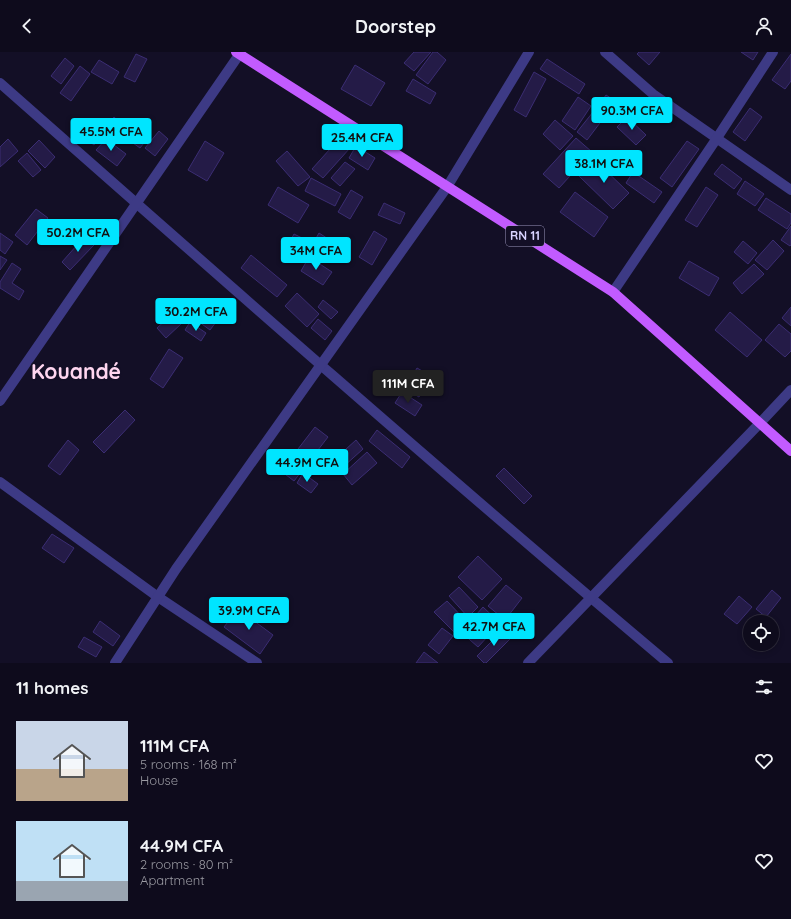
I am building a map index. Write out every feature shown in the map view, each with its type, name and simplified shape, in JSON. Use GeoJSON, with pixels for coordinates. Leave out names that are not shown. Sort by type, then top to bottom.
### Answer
{"type":"FeatureCollection","features":[{"type":"Feature","properties":{"kind":"main road","name":"RN 11"},"geometry":{"type":"LineString","coordinates":[[239,53],[612,292],[791,451]]}},
{"type":"Feature","properties":{"kind":"street"},"geometry":{"type":"LineString","coordinates":[[115,663],[176,569],[447,186],[529,52]]}},
{"type":"Feature","properties":{"kind":"street"},"geometry":{"type":"LineString","coordinates":[[605,52],[653,94],[791,190]]}},
{"type":"Feature","properties":{"kind":"street"},"geometry":{"type":"LineString","coordinates":[[612,292],[717,138],[773,52]]}},
{"type":"Feature","properties":{"kind":"street"},"geometry":{"type":"LineString","coordinates":[[0,402],[239,53]]}},
{"type":"Feature","properties":{"kind":"street"},"geometry":{"type":"LineString","coordinates":[[0,83],[320,365],[668,663]]}},
{"type":"Feature","properties":{"kind":"street"},"geometry":{"type":"LineString","coordinates":[[528,663],[791,390]]}},
{"type":"Feature","properties":{"kind":"street"},"geometry":{"type":"LineString","coordinates":[[0,482],[158,597],[258,663]]}},
{"type":"Feature","properties":{"kind":"building"},"geometry":{"type":"Polygon","coordinates":[[[414,52],[431,52],[414,71],[404,63],[414,52]]]}},
{"type":"Feature","properties":{"kind":"building"},"geometry":{"type":"Polygon","coordinates":[[[433,52],[437,52],[446,60],[428,84],[416,75],[433,52]]]}},
{"type":"Feature","properties":{"kind":"building"},"geometry":{"type":"Polygon","coordinates":[[[639,52],[660,52],[649,65],[637,54],[639,52]]]}},
{"type":"Feature","properties":{"kind":"building"},"geometry":{"type":"Polygon","coordinates":[[[741,52],[758,52],[753,60],[741,52]]]}},
{"type":"Feature","properties":{"kind":"building"},"geometry":{"type":"Polygon","coordinates":[[[136,54],[147,59],[135,82],[124,77],[136,54]]]}},
{"type":"Feature","properties":{"kind":"building"},"geometry":{"type":"Polygon","coordinates":[[[791,54],[791,81],[785,89],[772,80],[791,54]]]}},
{"type":"Feature","properties":{"kind":"building"},"geometry":{"type":"Polygon","coordinates":[[[65,58],[74,66],[61,84],[51,76],[65,58]]]}},
{"type":"Feature","properties":{"kind":"building"},"geometry":{"type":"Polygon","coordinates":[[[547,59],[585,84],[579,94],[540,69],[547,59]]]}},
{"type":"Feature","properties":{"kind":"building"},"geometry":{"type":"Polygon","coordinates":[[[99,60],[119,72],[112,84],[91,72],[99,60]]]}},
{"type":"Feature","properties":{"kind":"building"},"geometry":{"type":"Polygon","coordinates":[[[355,65],[385,83],[371,106],[341,89],[355,65]]]}},
{"type":"Feature","properties":{"kind":"building"},"geometry":{"type":"Polygon","coordinates":[[[80,66],[90,74],[71,101],[60,93],[80,66]]]}},
{"type":"Feature","properties":{"kind":"building"},"geometry":{"type":"Polygon","coordinates":[[[534,72],[546,79],[526,117],[514,110],[534,72]]]}},
{"type":"Feature","properties":{"kind":"building"},"geometry":{"type":"Polygon","coordinates":[[[413,79],[436,93],[430,104],[406,91],[413,79]]]}},
{"type":"Feature","properties":{"kind":"building"},"geometry":{"type":"Polygon","coordinates":[[[606,95],[617,102],[610,111],[600,104],[606,95]]]}},
{"type":"Feature","properties":{"kind":"building"},"geometry":{"type":"Polygon","coordinates":[[[578,97],[591,106],[575,130],[562,121],[578,97]]]}},
{"type":"Feature","properties":{"kind":"building"},"geometry":{"type":"Polygon","coordinates":[[[597,107],[606,115],[587,140],[577,132],[597,107]]]}},
{"type":"Feature","properties":{"kind":"building"},"geometry":{"type":"Polygon","coordinates":[[[750,108],[762,117],[745,141],[733,132],[750,108]]]}},
{"type":"Feature","properties":{"kind":"building"},"geometry":{"type":"Polygon","coordinates":[[[114,117],[124,126],[114,139],[103,130],[114,117]]]}},
{"type":"Feature","properties":{"kind":"building"},"geometry":{"type":"Polygon","coordinates":[[[627,117],[646,135],[636,145],[617,127],[627,117]]]}},
{"type":"Feature","properties":{"kind":"building"},"geometry":{"type":"Polygon","coordinates":[[[555,120],[573,136],[560,150],[543,134],[555,120]]]}},
{"type":"Feature","properties":{"kind":"building"},"geometry":{"type":"Polygon","coordinates":[[[137,124],[151,134],[140,148],[126,138],[137,124]]]}},
{"type":"Feature","properties":{"kind":"building"},"geometry":{"type":"Polygon","coordinates":[[[86,125],[100,136],[94,145],[79,134],[86,125]]]}},
{"type":"Feature","properties":{"kind":"building"},"geometry":{"type":"Polygon","coordinates":[[[159,131],[168,139],[155,156],[145,148],[159,131]]]}},
{"type":"Feature","properties":{"kind":"building"},"geometry":{"type":"Polygon","coordinates":[[[576,138],[592,152],[559,188],[543,174],[576,138]]]}},
{"type":"Feature","properties":{"kind":"building"},"geometry":{"type":"Polygon","coordinates":[[[8,139],[18,151],[0,167],[0,147],[8,139]]]}},
{"type":"Feature","properties":{"kind":"building"},"geometry":{"type":"Polygon","coordinates":[[[106,139],[126,154],[117,166],[96,150],[106,139]]]}},
{"type":"Feature","properties":{"kind":"building"},"geometry":{"type":"Polygon","coordinates":[[[339,139],[350,148],[323,178],[312,169],[339,139]]]}},
{"type":"Feature","properties":{"kind":"building"},"geometry":{"type":"Polygon","coordinates":[[[39,140],[55,157],[45,168],[28,151],[39,140]]]}},
{"type":"Feature","properties":{"kind":"building"},"geometry":{"type":"Polygon","coordinates":[[[205,141],[224,153],[207,181],[188,170],[205,141]]]}},
{"type":"Feature","properties":{"kind":"building"},"geometry":{"type":"Polygon","coordinates":[[[687,141],[699,149],[672,187],[660,178],[687,141]]]}},
{"type":"Feature","properties":{"kind":"building"},"geometry":{"type":"Polygon","coordinates":[[[356,146],[375,158],[368,170],[349,158],[356,146]]]}},
{"type":"Feature","properties":{"kind":"building"},"geometry":{"type":"Polygon","coordinates":[[[287,151],[310,177],[298,186],[276,161],[287,151]]]}},
{"type":"Feature","properties":{"kind":"building"},"geometry":{"type":"Polygon","coordinates":[[[27,153],[41,170],[33,177],[18,161],[27,153]]]}},
{"type":"Feature","properties":{"kind":"building"},"geometry":{"type":"Polygon","coordinates":[[[595,160],[629,193],[613,209],[579,176],[595,160]]]}},
{"type":"Feature","properties":{"kind":"building"},"geometry":{"type":"Polygon","coordinates":[[[345,162],[355,169],[340,186],[331,178],[345,162]]]}},
{"type":"Feature","properties":{"kind":"building"},"geometry":{"type":"Polygon","coordinates":[[[722,164],[742,179],[734,189],[714,174],[722,164]]]}},
{"type":"Feature","properties":{"kind":"building"},"geometry":{"type":"Polygon","coordinates":[[[633,172],[662,192],[654,203],[626,183],[633,172]]]}},
{"type":"Feature","properties":{"kind":"building"},"geometry":{"type":"Polygon","coordinates":[[[311,178],[341,194],[335,206],[305,191],[311,178]]]}},
{"type":"Feature","properties":{"kind":"building"},"geometry":{"type":"Polygon","coordinates":[[[745,181],[764,194],[755,206],[737,194],[745,181]]]}},
{"type":"Feature","properties":{"kind":"building"},"geometry":{"type":"Polygon","coordinates":[[[278,187],[309,205],[298,223],[268,205],[278,187]]]}},
{"type":"Feature","properties":{"kind":"building"},"geometry":{"type":"Polygon","coordinates":[[[706,187],[718,195],[697,227],[685,220],[706,187]]]}},
{"type":"Feature","properties":{"kind":"building"},"geometry":{"type":"Polygon","coordinates":[[[351,190],[363,197],[350,219],[338,212],[351,190]]]}},
{"type":"Feature","properties":{"kind":"building"},"geometry":{"type":"Polygon","coordinates":[[[575,192],[608,217],[594,237],[560,212],[575,192]]]}},
{"type":"Feature","properties":{"kind":"building"},"geometry":{"type":"Polygon","coordinates":[[[766,198],[791,214],[791,223],[787,229],[758,210],[766,198]]]}},
{"type":"Feature","properties":{"kind":"building"},"geometry":{"type":"Polygon","coordinates":[[[384,203],[405,213],[400,224],[378,215],[384,203]]]}},
{"type":"Feature","properties":{"kind":"building"},"geometry":{"type":"Polygon","coordinates":[[[36,209],[48,218],[27,245],[15,235],[36,209]]]}},
{"type":"Feature","properties":{"kind":"building"},"geometry":{"type":"Polygon","coordinates":[[[72,221],[81,231],[64,245],[55,235],[72,221]]]}},
{"type":"Feature","properties":{"kind":"building"},"geometry":{"type":"Polygon","coordinates":[[[791,226],[791,245],[790,246],[781,240],[791,226]]]}},
{"type":"Feature","properties":{"kind":"building"},"geometry":{"type":"Polygon","coordinates":[[[374,231],[387,239],[372,265],[359,257],[374,231]]]}},
{"type":"Feature","properties":{"kind":"building"},"geometry":{"type":"Polygon","coordinates":[[[0,233],[13,242],[5,254],[0,250],[0,233]]]}},
{"type":"Feature","properties":{"kind":"building"},"geometry":{"type":"Polygon","coordinates":[[[319,233],[342,248],[336,256],[314,242],[319,233]]]}},
{"type":"Feature","properties":{"kind":"building"},"geometry":{"type":"Polygon","coordinates":[[[294,234],[310,242],[304,253],[288,245],[294,234]]]}},
{"type":"Feature","properties":{"kind":"building"},"geometry":{"type":"Polygon","coordinates":[[[85,236],[94,245],[70,270],[62,262],[85,236]]]}},
{"type":"Feature","properties":{"kind":"building"},"geometry":{"type":"Polygon","coordinates":[[[773,240],[784,251],[767,270],[755,260],[773,240]]]}},
{"type":"Feature","properties":{"kind":"building"},"geometry":{"type":"Polygon","coordinates":[[[743,241],[757,253],[748,264],[734,252],[743,241]]]}},
{"type":"Feature","properties":{"kind":"building"},"geometry":{"type":"Polygon","coordinates":[[[251,255],[287,285],[277,297],[241,268],[251,255]]]}},
{"type":"Feature","properties":{"kind":"building"},"geometry":{"type":"Polygon","coordinates":[[[0,256],[7,260],[0,270],[0,256]]]}},
{"type":"Feature","properties":{"kind":"building"},"geometry":{"type":"Polygon","coordinates":[[[309,257],[332,272],[323,285],[301,271],[309,257]]]}},
{"type":"Feature","properties":{"kind":"building"},"geometry":{"type":"Polygon","coordinates":[[[689,261],[719,278],[709,296],[679,278],[689,261]]]}},
{"type":"Feature","properties":{"kind":"building"},"geometry":{"type":"Polygon","coordinates":[[[12,263],[21,269],[12,283],[24,291],[19,300],[0,288],[0,282],[12,263]]]}},
{"type":"Feature","properties":{"kind":"building"},"geometry":{"type":"Polygon","coordinates":[[[754,264],[764,274],[742,294],[733,283],[754,264]]]}},
{"type":"Feature","properties":{"kind":"building"},"geometry":{"type":"Polygon","coordinates":[[[297,293],[319,314],[307,327],[285,306],[297,293]]]}},
{"type":"Feature","properties":{"kind":"building"},"geometry":{"type":"Polygon","coordinates":[[[189,299],[198,308],[166,338],[157,328],[189,299]]]}},
{"type":"Feature","properties":{"kind":"building"},"geometry":{"type":"Polygon","coordinates":[[[323,300],[338,312],[331,319],[318,307],[323,300]]]}},
{"type":"Feature","properties":{"kind":"building"},"geometry":{"type":"Polygon","coordinates":[[[791,307],[791,326],[782,318],[791,307]]]}},
{"type":"Feature","properties":{"kind":"building"},"geometry":{"type":"Polygon","coordinates":[[[202,311],[216,322],[210,330],[195,319],[202,311]]]}},
{"type":"Feature","properties":{"kind":"building"},"geometry":{"type":"Polygon","coordinates":[[[730,312],[762,340],[747,357],[715,330],[730,312]]]}},
{"type":"Feature","properties":{"kind":"building"},"geometry":{"type":"Polygon","coordinates":[[[318,319],[332,331],[325,340],[311,328],[318,319]]]}},
{"type":"Feature","properties":{"kind":"building"},"geometry":{"type":"Polygon","coordinates":[[[190,322],[206,333],[201,341],[185,330],[190,322]]]}},
{"type":"Feature","properties":{"kind":"building"},"geometry":{"type":"Polygon","coordinates":[[[779,324],[791,334],[791,351],[785,357],[765,340],[779,324]]]}},
{"type":"Feature","properties":{"kind":"building"},"geometry":{"type":"Polygon","coordinates":[[[169,349],[183,358],[163,388],[150,379],[169,349]]]}},
{"type":"Feature","properties":{"kind":"building"},"geometry":{"type":"Polygon","coordinates":[[[417,368],[431,376],[419,397],[405,389],[417,368]]]}},
{"type":"Feature","properties":{"kind":"building"},"geometry":{"type":"Polygon","coordinates":[[[402,392],[422,405],[415,416],[395,403],[402,392]]]}},
{"type":"Feature","properties":{"kind":"building"},"geometry":{"type":"Polygon","coordinates":[[[125,410],[135,420],[104,453],[93,442],[125,410]]]}},
{"type":"Feature","properties":{"kind":"building"},"geometry":{"type":"Polygon","coordinates":[[[315,427],[328,437],[294,481],[281,471],[315,427]]]}},
{"type":"Feature","properties":{"kind":"building"},"geometry":{"type":"Polygon","coordinates":[[[377,430],[410,457],[402,468],[369,441],[377,430]]]}},
{"type":"Feature","properties":{"kind":"building"},"geometry":{"type":"Polygon","coordinates":[[[68,440],[79,450],[60,475],[48,466],[68,440]]]}},
{"type":"Feature","properties":{"kind":"building"},"geometry":{"type":"Polygon","coordinates":[[[356,440],[363,449],[343,467],[335,459],[356,440]]]}},
{"type":"Feature","properties":{"kind":"building"},"geometry":{"type":"Polygon","coordinates":[[[367,452],[377,463],[352,485],[343,474],[367,452]]]}},
{"type":"Feature","properties":{"kind":"building"},"geometry":{"type":"Polygon","coordinates":[[[504,468],[532,496],[524,504],[496,476],[504,468]]]}},
{"type":"Feature","properties":{"kind":"building"},"geometry":{"type":"Polygon","coordinates":[[[303,473],[318,484],[311,493],[297,483],[303,473]]]}},
{"type":"Feature","properties":{"kind":"building"},"geometry":{"type":"Polygon","coordinates":[[[52,534],[74,548],[64,563],[42,548],[52,534]]]}},
{"type":"Feature","properties":{"kind":"building"},"geometry":{"type":"Polygon","coordinates":[[[478,556],[502,579],[482,600],[458,577],[478,556]]]}},
{"type":"Feature","properties":{"kind":"building"},"geometry":{"type":"Polygon","coordinates":[[[506,585],[522,598],[505,620],[488,606],[506,585]]]}},
{"type":"Feature","properties":{"kind":"building"},"geometry":{"type":"Polygon","coordinates":[[[459,587],[478,607],[468,617],[449,596],[459,587]]]}},
{"type":"Feature","properties":{"kind":"building"},"geometry":{"type":"Polygon","coordinates":[[[772,590],[781,598],[768,615],[764,615],[756,609],[772,590]]]}},
{"type":"Feature","properties":{"kind":"building"},"geometry":{"type":"Polygon","coordinates":[[[739,596],[752,607],[745,615],[743,615],[743,617],[737,624],[724,614],[739,596]]]}},
{"type":"Feature","properties":{"kind":"building"},"geometry":{"type":"Polygon","coordinates":[[[447,601],[466,621],[454,632],[434,612],[447,601]]]}},
{"type":"Feature","properties":{"kind":"building"},"geometry":{"type":"Polygon","coordinates":[[[483,607],[500,623],[478,647],[461,632],[483,607]]]}},
{"type":"Feature","properties":{"kind":"building"},"geometry":{"type":"Polygon","coordinates":[[[238,609],[273,635],[260,654],[224,627],[238,609]]]}},
{"type":"Feature","properties":{"kind":"building"},"geometry":{"type":"Polygon","coordinates":[[[100,621],[120,636],[113,646],[93,632],[100,621]]]}},
{"type":"Feature","properties":{"kind":"building"},"geometry":{"type":"Polygon","coordinates":[[[442,628],[453,636],[439,654],[428,645],[442,628]]]}},
{"type":"Feature","properties":{"kind":"building"},"geometry":{"type":"Polygon","coordinates":[[[503,630],[511,638],[486,663],[484,663],[477,656],[503,630]]]}},
{"type":"Feature","properties":{"kind":"building"},"geometry":{"type":"Polygon","coordinates":[[[84,637],[102,647],[96,657],[78,647],[84,637]]]}},
{"type":"Feature","properties":{"kind":"building"},"geometry":{"type":"Polygon","coordinates":[[[424,652],[438,663],[416,663],[424,652]]]}},
{"type":"Feature","properties":{"kind":"district","name":"Kouandé"},"geometry":{"type":"Point","coordinates":[76,372]}}]}
